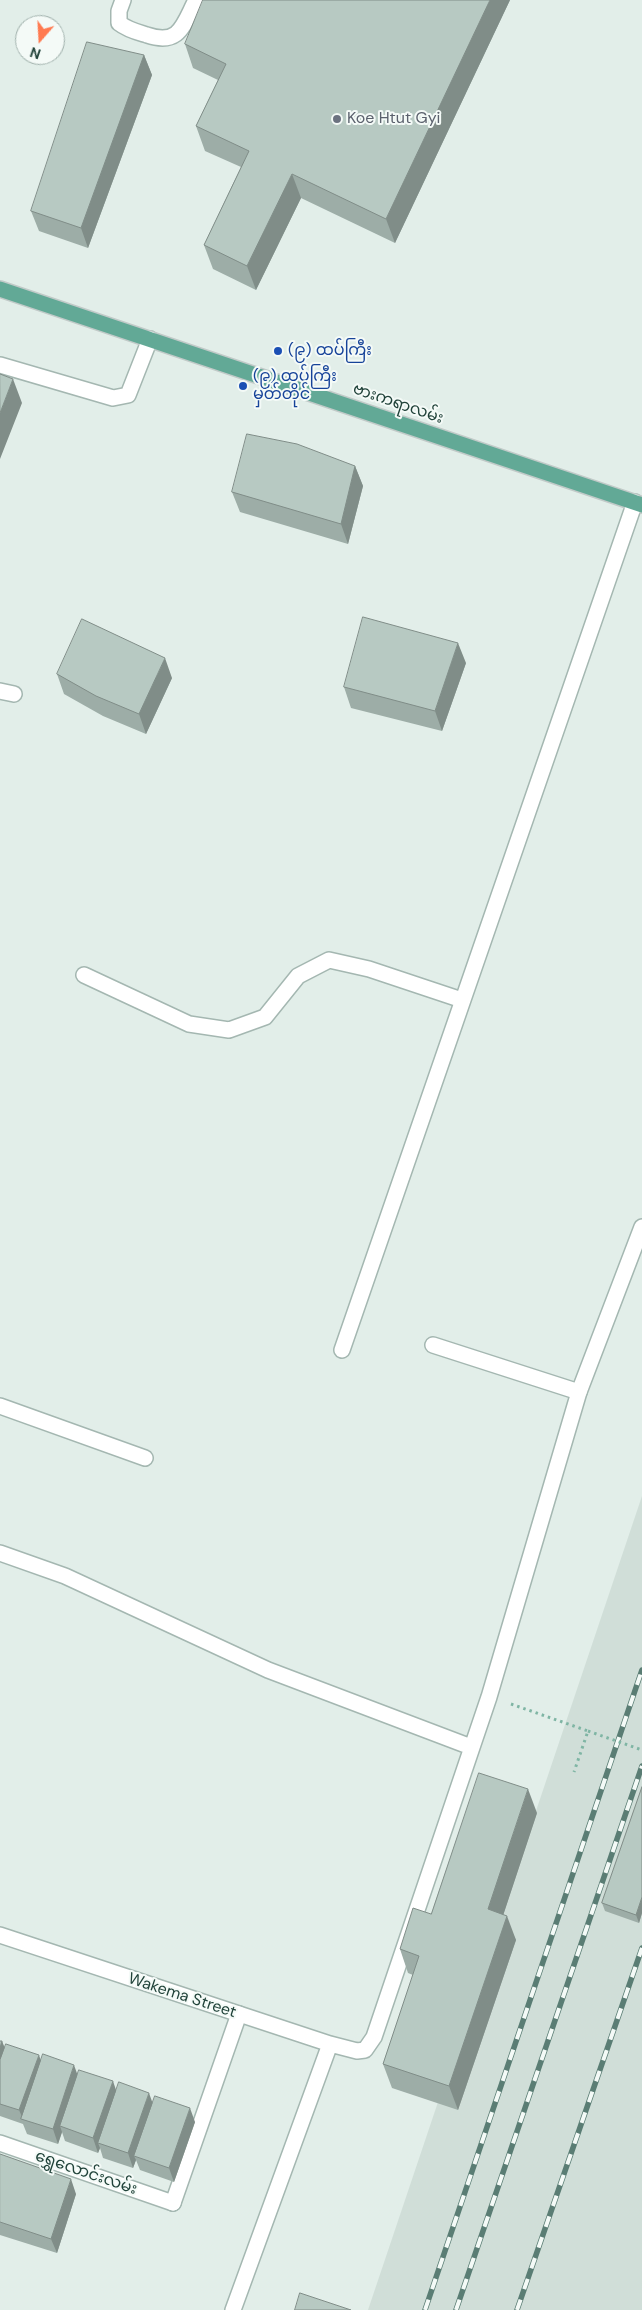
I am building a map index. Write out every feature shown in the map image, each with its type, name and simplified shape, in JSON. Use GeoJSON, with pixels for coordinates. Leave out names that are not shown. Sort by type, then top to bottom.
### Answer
{"type":"FeatureCollection","features":[{"type":"Feature","properties":{"kind":"main road","name":"ဗားကရာလမ်း"},"geometry":{"type":"LineString","coordinates":[[0,289],[638,504]]}},
{"type":"Feature","properties":{"kind":"street"},"geometry":{"type":"LineString","coordinates":[[123,0],[119,11],[119,23],[127,29],[162,40],[173,37],[182,28],[196,0]]}},
{"type":"Feature","properties":{"kind":"street"},"geometry":{"type":"LineString","coordinates":[[0,365],[113,398],[128,395],[150,339]]}},
{"type":"Feature","properties":{"kind":"street"},"geometry":{"type":"LineString","coordinates":[[342,1350],[462,1000],[638,504]]}},
{"type":"Feature","properties":{"kind":"street"},"geometry":{"type":"LineString","coordinates":[[84,975],[189,1024],[228,1030],[265,1017],[298,976],[329,960],[369,969],[462,1000]]}},
{"type":"Feature","properties":{"kind":"street"},"geometry":{"type":"LineString","coordinates":[[0,1553],[65,1576],[268,1670],[471,1747],[489,1696],[579,1392],[642,1227]]}},
{"type":"Feature","properties":{"kind":"street"},"geometry":{"type":"LineString","coordinates":[[433,1344],[579,1392]]}},
{"type":"Feature","properties":{"kind":"street"},"geometry":{"type":"LineString","coordinates":[[0,1406],[145,1458]]}},
{"type":"Feature","properties":{"kind":"street","name":"Wakema Street"},"geometry":{"type":"LineString","coordinates":[[0,1935],[330,2044],[357,2051],[365,2050],[374,2037],[471,1747]]}},
{"type":"Feature","properties":{"kind":"street","name":"ရွှေလောင်းလမ်း"},"geometry":{"type":"LineString","coordinates":[[0,2143],[172,2203],[239,2014]]}},
{"type":"Feature","properties":{"kind":"street"},"geometry":{"type":"LineString","coordinates":[[233,2310],[330,2044]]}},
{"type":"Feature","properties":{"kind":"path"},"geometry":{"type":"LineString","coordinates":[[533,1712],[642,1750]]}},
{"type":"Feature","properties":{"kind":"path"},"geometry":{"type":"LineString","coordinates":[[574,1772],[588,1731]]}},
{"type":"Feature","properties":{"kind":"shaded area"},"geometry":{"type":"Polygon","coordinates":[[[642,1496],[642,2310],[368,2310],[642,1496]]]}},
{"type":"Feature","properties":{"kind":"building","name":"Koe Htut Gyi"},"geometry":{"type":"Polygon","coordinates":[[[203,0],[490,0],[386,219],[292,174],[247,266],[204,245],[249,151],[196,126],[226,64],[185,44],[203,0]]]}},
{"type":"Feature","properties":{"kind":"building"},"geometry":{"type":"Polygon","coordinates":[[[87,42],[144,55],[81,228],[31,211],[87,42]]]}},
{"type":"Feature","properties":{"kind":"building"},"geometry":{"type":"Polygon","coordinates":[[[0,374],[13,379],[0,413],[0,374]]]}},
{"type":"Feature","properties":{"kind":"building"},"geometry":{"type":"Polygon","coordinates":[[[247,434],[297,444],[355,466],[341,524],[232,492],[247,434]]]}},
{"type":"Feature","properties":{"kind":"building"},"geometry":{"type":"Polygon","coordinates":[[[363,617],[458,643],[435,711],[344,687],[363,617]]]}},
{"type":"Feature","properties":{"kind":"building"},"geometry":{"type":"Polygon","coordinates":[[[82,619],[165,658],[139,714],[96,696],[57,674],[82,619]]]}},
{"type":"Feature","properties":{"kind":"building"},"geometry":{"type":"Polygon","coordinates":[[[479,1773],[528,1789],[488,1909],[507,1916],[449,2086],[383,2064],[419,1956],[400,1949],[413,1908],[431,1914],[479,1773]]]}},
{"type":"Feature","properties":{"kind":"building"},"geometry":{"type":"Polygon","coordinates":[[[642,1787],[642,1897],[636,1915],[602,1903],[642,1787]]]}},
{"type":"Feature","properties":{"kind":"building"},"geometry":{"type":"Polygon","coordinates":[[[6,2044],[39,2055],[19,2110],[0,2104],[0,2060],[6,2044]]]}},
{"type":"Feature","properties":{"kind":"building"},"geometry":{"type":"Polygon","coordinates":[[[43,2054],[74,2065],[53,2129],[21,2119],[43,2054]]]}},
{"type":"Feature","properties":{"kind":"building"},"geometry":{"type":"Polygon","coordinates":[[[79,2070],[113,2081],[93,2138],[60,2126],[79,2070]]]}},
{"type":"Feature","properties":{"kind":"building"},"geometry":{"type":"Polygon","coordinates":[[[119,2082],[149,2093],[128,2153],[98,2143],[119,2082]]]}},
{"type":"Feature","properties":{"kind":"building"},"geometry":{"type":"Polygon","coordinates":[[[155,2096],[190,2108],[169,2168],[134,2156],[155,2096]]]}},
{"type":"Feature","properties":{"kind":"building"},"geometry":{"type":"Polygon","coordinates":[[[0,2154],[71,2179],[51,2239],[0,2222],[0,2154]]]}},
{"type":"Feature","properties":{"kind":"building"},"geometry":{"type":"Polygon","coordinates":[[[300,2293],[351,2310],[295,2310],[300,2293]]]}},
{"type":"Feature","properties":{"kind":"railway"},"geometry":{"type":"LineString","coordinates":[[425,2310],[642,1670]]}},
{"type":"Feature","properties":{"kind":"railway"},"geometry":{"type":"LineString","coordinates":[[456,2310],[642,1766]]}},
{"type":"Feature","properties":{"kind":"railway"},"geometry":{"type":"LineString","coordinates":[[517,2310],[642,1948]]}},
{"type":"Feature","properties":{"kind":"place","name":"Koe Htut Gyi"},"geometry":{"type":"Point","coordinates":[337,119]}},
{"type":"Feature","properties":{"kind":"place","name":"(၉) ထပ်ကြီး"},"geometry":{"type":"Point","coordinates":[278,351]}},
{"type":"Feature","properties":{"kind":"place","name":"(၉) ထပ်ကြီး မှတ်တိုင်"},"geometry":{"type":"Point","coordinates":[243,386]}}]}
